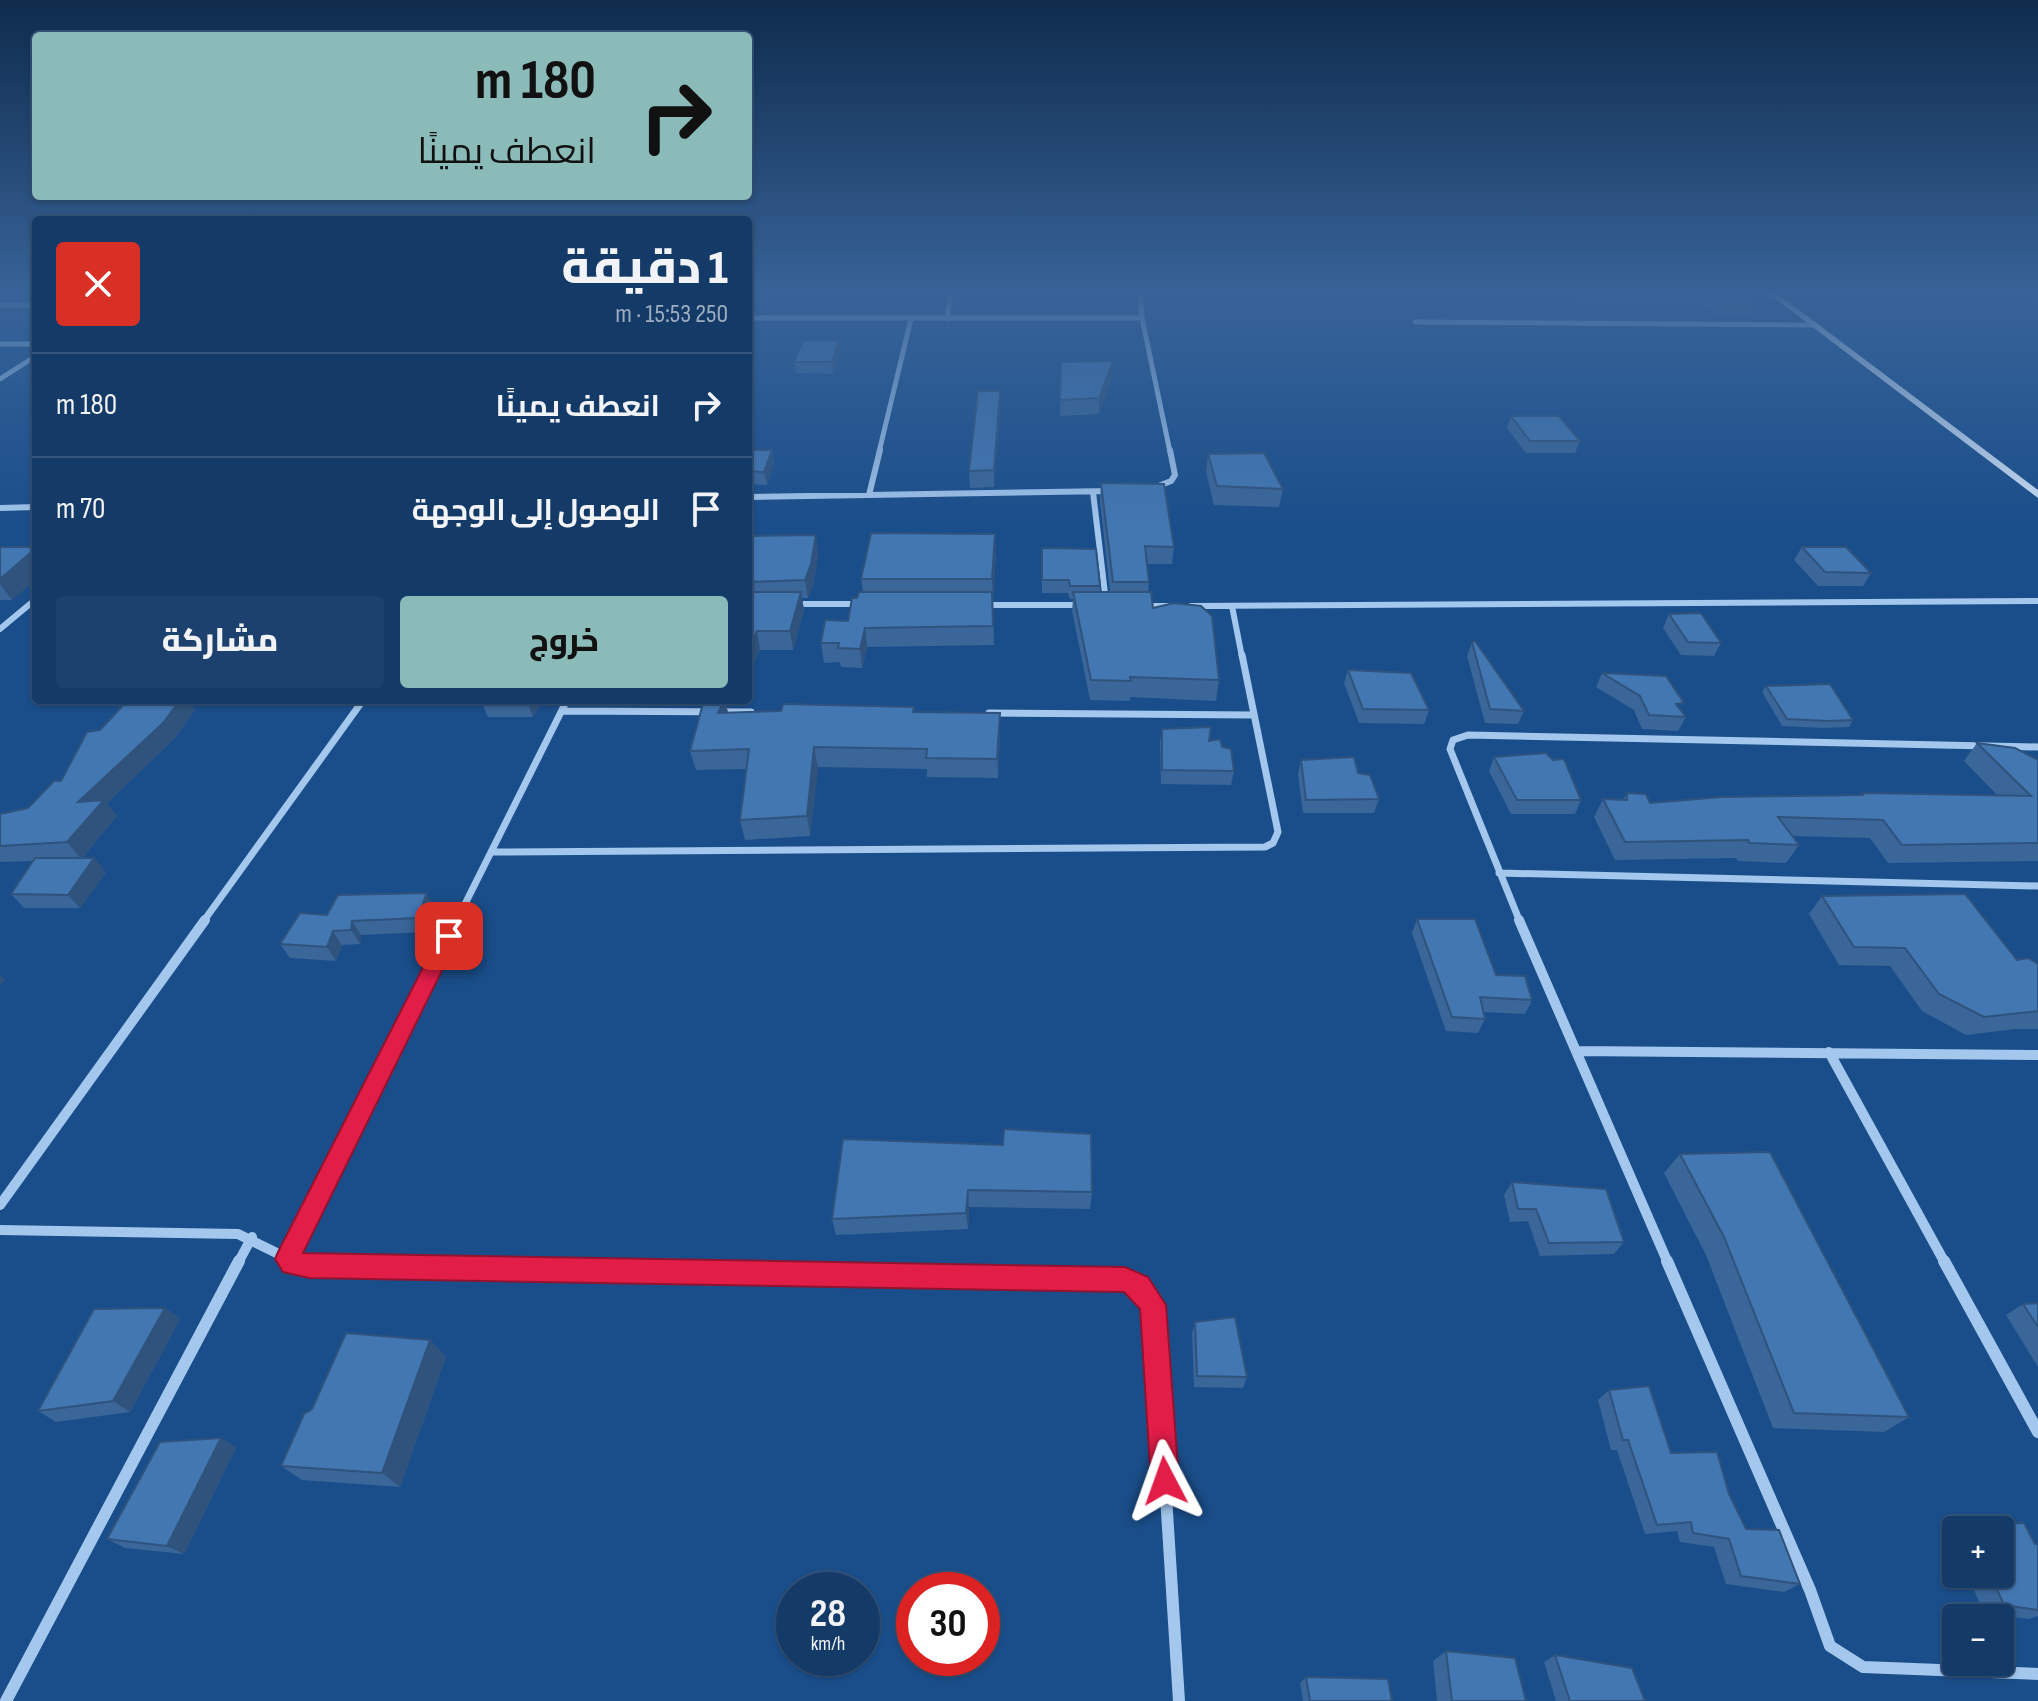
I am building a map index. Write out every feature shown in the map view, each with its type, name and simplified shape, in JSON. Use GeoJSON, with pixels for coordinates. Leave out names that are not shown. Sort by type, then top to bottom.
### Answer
{"type":"FeatureCollection","features":[{"type":"Feature","properties":{"kind":"main road"},"geometry":{"type":"LineString","coordinates":[[1874,370],[2038,495]]}},
{"type":"Feature","properties":{"kind":"street"},"geometry":{"type":"LineString","coordinates":[[869,495],[899,370]]}},
{"type":"Feature","properties":{"kind":"street"},"geometry":{"type":"LineString","coordinates":[[1151,488],[1171,481],[1175,475],[1153,370]]}},
{"type":"Feature","properties":{"kind":"street"},"geometry":{"type":"LineString","coordinates":[[752,497],[1122,490]]}},
{"type":"Feature","properties":{"kind":"street"},"geometry":{"type":"LineString","coordinates":[[1093,492],[1106,606]]}},
{"type":"Feature","properties":{"kind":"street"},"geometry":{"type":"LineString","coordinates":[[0,508],[32,507]]}},
{"type":"Feature","properties":{"kind":"street"},"geometry":{"type":"LineString","coordinates":[[1137,606],[2038,601]]}},
{"type":"Feature","properties":{"kind":"street"},"geometry":{"type":"LineString","coordinates":[[0,629],[32,602]]}},
{"type":"Feature","properties":{"kind":"street"},"geometry":{"type":"LineString","coordinates":[[779,604],[872,605]]}},
{"type":"Feature","properties":{"kind":"street"},"geometry":{"type":"LineString","coordinates":[[981,605],[1122,606]]}},
{"type":"Feature","properties":{"kind":"street"},"geometry":{"type":"LineString","coordinates":[[491,852],[1255,849],[1273,843],[1278,832],[1232,606]]}},
{"type":"Feature","properties":{"kind":"street"},"geometry":{"type":"LineString","coordinates":[[0,1205],[360,704]]}},
{"type":"Feature","properties":{"kind":"street"},"geometry":{"type":"LineString","coordinates":[[287,1259],[565,704]]}},
{"type":"Feature","properties":{"kind":"street"},"geometry":{"type":"LineString","coordinates":[[562,711],[766,712]]}},
{"type":"Feature","properties":{"kind":"street"},"geometry":{"type":"LineString","coordinates":[[985,713],[1252,715]]}},
{"type":"Feature","properties":{"kind":"street"},"geometry":{"type":"LineString","coordinates":[[2038,747],[1459,737],[1450,745],[1453,761],[1499,873],[1810,1590],[1830,1646],[1863,1667],[2038,1674]]}},
{"type":"Feature","properties":{"kind":"street"},"geometry":{"type":"LineString","coordinates":[[1499,873],[2038,886]]}},
{"type":"Feature","properties":{"kind":"street"},"geometry":{"type":"LineString","coordinates":[[1576,1051],[2038,1055]]}},
{"type":"Feature","properties":{"kind":"street"},"geometry":{"type":"LineString","coordinates":[[1829,1052],[2038,1432]]}},
{"type":"Feature","properties":{"kind":"street"},"geometry":{"type":"LineString","coordinates":[[0,1230],[238,1234],[252,1237],[292,1263],[309,1266],[1125,1280],[1139,1286],[1153,1305],[1179,1701]]}},
{"type":"Feature","properties":{"kind":"street"},"geometry":{"type":"LineString","coordinates":[[6,1701],[252,1237]]}},
{"type":"Feature","properties":{"kind":"building"},"geometry":{"type":"Polygon","coordinates":[[[1061,370],[1109,370],[1099,398],[1060,400],[1061,370]]]}},
{"type":"Feature","properties":{"kind":"building"},"geometry":{"type":"Polygon","coordinates":[[[978,391],[1000,391],[994,470],[969,471],[978,391]]]}},
{"type":"Feature","properties":{"kind":"building"},"geometry":{"type":"Polygon","coordinates":[[[1511,416],[1559,416],[1580,441],[1530,441],[1511,416]]]}},
{"type":"Feature","properties":{"kind":"building"},"geometry":{"type":"Polygon","coordinates":[[[752,450],[772,450],[764,472],[752,471],[752,450]]]}},
{"type":"Feature","properties":{"kind":"building"},"geometry":{"type":"Polygon","coordinates":[[[1264,453],[1283,489],[1217,486],[1208,454],[1264,453]]]}},
{"type":"Feature","properties":{"kind":"building"},"geometry":{"type":"Polygon","coordinates":[[[1101,483],[1164,484],[1174,547],[1145,546],[1149,582],[1113,582],[1101,483]]]}},
{"type":"Feature","properties":{"kind":"building"},"geometry":{"type":"Polygon","coordinates":[[[871,533],[995,534],[992,579],[861,579],[871,533]]]}},
{"type":"Feature","properties":{"kind":"building"},"geometry":{"type":"Polygon","coordinates":[[[816,535],[805,580],[752,582],[752,536],[816,535]]]}},
{"type":"Feature","properties":{"kind":"building"},"geometry":{"type":"Polygon","coordinates":[[[0,547],[32,547],[32,551],[0,579],[0,547]]]}},
{"type":"Feature","properties":{"kind":"building"},"geometry":{"type":"Polygon","coordinates":[[[1802,547],[1846,547],[1871,573],[1825,572],[1802,547]]]}},
{"type":"Feature","properties":{"kind":"building"},"geometry":{"type":"Polygon","coordinates":[[[1042,548],[1096,549],[1100,586],[1070,586],[1069,580],[1042,580],[1042,548]]]}},
{"type":"Feature","properties":{"kind":"building"},"geometry":{"type":"Polygon","coordinates":[[[752,592],[801,592],[790,631],[757,631],[752,641],[752,592]]]}},
{"type":"Feature","properties":{"kind":"building"},"geometry":{"type":"Polygon","coordinates":[[[859,592],[992,592],[993,626],[865,628],[860,649],[838,648],[839,643],[821,643],[825,620],[848,621],[852,598],[857,598],[859,592]]]}},
{"type":"Feature","properties":{"kind":"building"},"geometry":{"type":"Polygon","coordinates":[[[1073,592],[1151,592],[1153,608],[1174,603],[1201,606],[1212,616],[1219,680],[1130,677],[1131,681],[1091,680],[1073,592]]]}},
{"type":"Feature","properties":{"kind":"building"},"geometry":{"type":"Polygon","coordinates":[[[1701,613],[1721,643],[1688,642],[1669,614],[1701,613]]]}},
{"type":"Feature","properties":{"kind":"building"},"geometry":{"type":"Polygon","coordinates":[[[1475,641],[1524,711],[1490,709],[1472,642],[1475,641]]]}},
{"type":"Feature","properties":{"kind":"building"},"geometry":{"type":"Polygon","coordinates":[[[1348,670],[1411,673],[1429,710],[1363,709],[1348,670]]]}},
{"type":"Feature","properties":{"kind":"building"},"geometry":{"type":"Polygon","coordinates":[[[1602,673],[1666,676],[1684,703],[1676,704],[1686,717],[1649,715],[1640,696],[1602,673]]]}},
{"type":"Feature","properties":{"kind":"building"},"geometry":{"type":"Polygon","coordinates":[[[1830,684],[1853,720],[1787,719],[1766,686],[1830,684]]]}},
{"type":"Feature","properties":{"kind":"building"},"geometry":{"type":"Polygon","coordinates":[[[124,704],[177,704],[163,723],[78,802],[104,800],[67,842],[0,846],[0,814],[28,808],[54,781],[61,781],[87,732],[100,730],[124,704]]]}},
{"type":"Feature","properties":{"kind":"building"},"geometry":{"type":"Polygon","coordinates":[[[703,704],[722,704],[718,713],[781,711],[783,704],[914,707],[913,712],[1000,713],[997,759],[926,758],[927,749],[814,747],[807,816],[740,820],[749,749],[690,751],[703,704]]]}},
{"type":"Feature","properties":{"kind":"building"},"geometry":{"type":"Polygon","coordinates":[[[1211,727],[1209,741],[1220,739],[1222,747],[1231,749],[1234,771],[1162,770],[1162,729],[1211,727]]]}},
{"type":"Feature","properties":{"kind":"building"},"geometry":{"type":"Polygon","coordinates":[[[1977,743],[2015,748],[2038,760],[2038,843],[1902,845],[1883,820],[1778,817],[1799,845],[1750,843],[1748,840],[1625,842],[1603,799],[1627,800],[1627,793],[1646,794],[1650,803],[1722,797],[1862,793],[2031,796],[1977,743]]]}},
{"type":"Feature","properties":{"kind":"building"},"geometry":{"type":"Polygon","coordinates":[[[1546,753],[1553,760],[1564,759],[1581,800],[1517,800],[1494,757],[1546,753]]]}},
{"type":"Feature","properties":{"kind":"building"},"geometry":{"type":"Polygon","coordinates":[[[1354,757],[1358,773],[1370,775],[1379,799],[1306,800],[1301,760],[1354,757]]]}},
{"type":"Feature","properties":{"kind":"building"},"geometry":{"type":"Polygon","coordinates":[[[35,858],[94,858],[68,895],[11,894],[35,858]]]}},
{"type":"Feature","properties":{"kind":"building"},"geometry":{"type":"Polygon","coordinates":[[[427,893],[417,918],[352,921],[351,930],[333,931],[327,947],[280,944],[300,913],[327,915],[338,895],[427,893]]]}},
{"type":"Feature","properties":{"kind":"building"},"geometry":{"type":"Polygon","coordinates":[[[1965,894],[2017,960],[2028,958],[2038,964],[2038,1011],[1984,1017],[1939,994],[1905,948],[1854,947],[1822,896],[1965,894]]]}},
{"type":"Feature","properties":{"kind":"building"},"geometry":{"type":"Polygon","coordinates":[[[1417,919],[1475,919],[1496,975],[1525,976],[1532,1000],[1480,997],[1485,1019],[1452,1017],[1417,919]]]}},
{"type":"Feature","properties":{"kind":"building"},"geometry":{"type":"Polygon","coordinates":[[[1004,1129],[1091,1134],[1092,1192],[968,1190],[966,1213],[832,1219],[843,1139],[1003,1145],[1004,1129]]]}},
{"type":"Feature","properties":{"kind":"building"},"geometry":{"type":"Polygon","coordinates":[[[1770,1152],[1909,1417],[1794,1413],[1724,1237],[1680,1154],[1770,1152]]]}},
{"type":"Feature","properties":{"kind":"building"},"geometry":{"type":"Polygon","coordinates":[[[1512,1182],[1606,1189],[1624,1242],[1549,1243],[1536,1209],[1518,1209],[1512,1182]]]}},
{"type":"Feature","properties":{"kind":"building"},"geometry":{"type":"Polygon","coordinates":[[[2038,1303],[2038,1327],[2023,1304],[2038,1303]]]}},
{"type":"Feature","properties":{"kind":"building"},"geometry":{"type":"Polygon","coordinates":[[[165,1308],[113,1401],[38,1411],[94,1309],[165,1308]]]}},
{"type":"Feature","properties":{"kind":"building"},"geometry":{"type":"Polygon","coordinates":[[[1235,1317],[1247,1377],[1197,1376],[1195,1322],[1235,1317]]]}},
{"type":"Feature","properties":{"kind":"building"},"geometry":{"type":"Polygon","coordinates":[[[346,1333],[430,1340],[382,1473],[281,1466],[304,1414],[312,1409],[346,1333]]]}},
{"type":"Feature","properties":{"kind":"building"},"geometry":{"type":"Polygon","coordinates":[[[1649,1386],[1671,1453],[1717,1452],[1729,1494],[1746,1529],[1779,1530],[1800,1584],[1741,1576],[1729,1539],[1693,1533],[1691,1522],[1657,1525],[1628,1440],[1623,1440],[1609,1390],[1649,1386]]]}},
{"type":"Feature","properties":{"kind":"building"},"geometry":{"type":"Polygon","coordinates":[[[221,1438],[167,1546],[107,1539],[160,1442],[221,1438]]]}},
{"type":"Feature","properties":{"kind":"building"},"geometry":{"type":"Polygon","coordinates":[[[2024,1523],[2035,1544],[2038,1544],[2038,1610],[2004,1604],[1996,1588],[2014,1588],[2014,1524],[2024,1523]]]}},
{"type":"Feature","properties":{"kind":"building"},"geometry":{"type":"Polygon","coordinates":[[[1446,1651],[1515,1658],[1526,1701],[1452,1701],[1446,1651]]]}},
{"type":"Feature","properties":{"kind":"building"},"geometry":{"type":"Polygon","coordinates":[[[1555,1655],[1632,1668],[1645,1701],[1570,1701],[1555,1655]]]}},
{"type":"Feature","properties":{"kind":"building"},"geometry":{"type":"Polygon","coordinates":[[[1306,1677],[1388,1679],[1392,1701],[1310,1701],[1306,1677]]]}},
{"type":"Feature","properties":{"kind":"route"},"geometry":{"type":"LineString","coordinates":[[449,936],[287,1259],[292,1263],[309,1266],[1125,1280],[1139,1286],[1153,1305],[1165,1481]]}}]}
